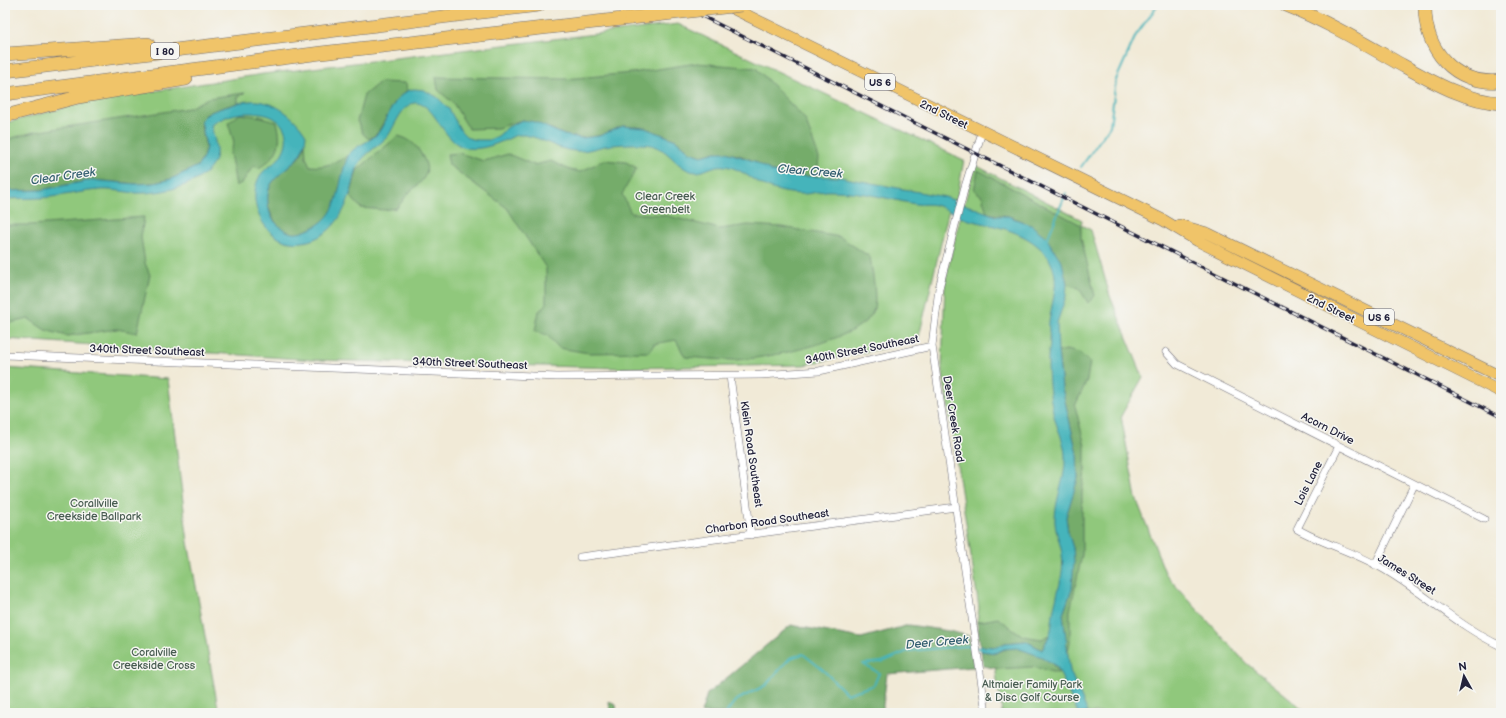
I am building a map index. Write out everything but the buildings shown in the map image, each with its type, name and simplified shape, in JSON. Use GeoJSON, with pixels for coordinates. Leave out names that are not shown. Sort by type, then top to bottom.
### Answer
{"type":"FeatureCollection","features":[{"type":"Feature","properties":{"kind":"highway","name":"I 80"},"geometry":{"type":"LineString","coordinates":[[5,71],[539,5]]}},
{"type":"Feature","properties":{"kind":"highway","name":"I 80"},"geometry":{"type":"LineString","coordinates":[[5,94],[321,53],[741,5]]}},
{"type":"Feature","properties":{"kind":"highway"},"geometry":{"type":"LineString","coordinates":[[1286,5],[1331,25],[1436,83],[1480,100],[1501,103]]}},
{"type":"Feature","properties":{"kind":"highway"},"geometry":{"type":"LineString","coordinates":[[1425,5],[1426,21],[1431,40],[1441,57],[1450,66],[1459,73],[1482,81],[1501,81]]}},
{"type":"Feature","properties":{"kind":"highway"},"geometry":{"type":"LineString","coordinates":[[5,54],[325,31]]}},
{"type":"Feature","properties":{"kind":"highway"},"geometry":{"type":"LineString","coordinates":[[5,116],[78,97],[321,53]]}},
{"type":"Feature","properties":{"kind":"main road","name":"2nd Street"},"geometry":{"type":"LineString","coordinates":[[726,5],[1163,220],[1198,241],[1501,392]]}},
{"type":"Feature","properties":{"kind":"main road","name":"2nd Street"},"geometry":{"type":"LineString","coordinates":[[1163,220],[1207,233],[1345,299],[1426,341],[1501,377]]}},
{"type":"Feature","properties":{"kind":"street","name":"Deer Creek Road"},"geometry":{"type":"LineString","coordinates":[[982,132],[952,232],[939,288],[932,346],[986,713]]}},
{"type":"Feature","properties":{"kind":"street","name":"340th Street Southeast"},"geometry":{"type":"LineString","coordinates":[[5,355],[557,377],[730,376],[819,371],[932,346]]}},
{"type":"Feature","properties":{"kind":"street","name":"Acorn Drive"},"geometry":{"type":"LineString","coordinates":[[1166,352],[1176,364],[1484,519]]}},
{"type":"Feature","properties":{"kind":"street","name":"Klein Road Southeast"},"geometry":{"type":"LineString","coordinates":[[730,376],[751,534]]}},
{"type":"Feature","properties":{"kind":"street","name":"Lois Lane"},"geometry":{"type":"LineString","coordinates":[[1297,529],[1339,446]]}},
{"type":"Feature","properties":{"kind":"street"},"geometry":{"type":"LineString","coordinates":[[1375,565],[1414,485]]}},
{"type":"Feature","properties":{"kind":"street","name":"Charbon Road Southeast"},"geometry":{"type":"LineString","coordinates":[[580,557],[956,508]]}},
{"type":"Feature","properties":{"kind":"street","name":"James Street"},"geometry":{"type":"LineString","coordinates":[[1297,529],[1319,541],[1375,565],[1427,598],[1467,628],[1501,646]]}},
{"type":"Feature","properties":{"kind":"green space","name":"Clear Creek Greenbelt"},"geometry":{"type":"Polygon","coordinates":[[[678,24],[964,160],[956,203],[951,201],[918,341],[804,365],[619,368],[314,360],[5,339],[5,123],[90,101],[263,74],[678,24]]]}},
{"type":"Feature","properties":{"kind":"green space"},"geometry":{"type":"Polygon","coordinates":[[[697,63],[756,68],[805,119],[819,158],[817,177],[795,176],[773,172],[754,161],[739,155],[716,152],[702,156],[690,152],[676,140],[645,128],[623,126],[599,136],[581,138],[564,135],[552,129],[522,120],[498,128],[469,129],[453,103],[438,90],[436,77],[565,79],[632,73],[697,63]]]}},
{"type":"Feature","properties":{"kind":"green space"},"geometry":{"type":"Polygon","coordinates":[[[380,82],[406,83],[407,90],[395,102],[377,134],[369,139],[363,134],[357,121],[364,95],[380,82]]]}},
{"type":"Feature","properties":{"kind":"green space"},"geometry":{"type":"Polygon","coordinates":[[[245,93],[238,97],[238,103],[205,115],[201,125],[206,147],[203,158],[198,166],[171,179],[154,183],[136,184],[92,180],[41,190],[5,191],[5,140],[34,132],[189,108],[208,98],[245,93]]]}},
{"type":"Feature","properties":{"kind":"green space"},"geometry":{"type":"Polygon","coordinates":[[[240,114],[262,117],[277,122],[279,130],[279,143],[275,154],[271,159],[259,168],[253,166],[243,182],[236,186],[230,153],[234,142],[228,123],[240,114]]]}},
{"type":"Feature","properties":{"kind":"green space"},"geometry":{"type":"Polygon","coordinates":[[[398,136],[410,141],[420,152],[427,169],[424,178],[407,194],[397,208],[384,210],[361,208],[350,196],[357,170],[398,136]]]}},
{"type":"Feature","properties":{"kind":"green space"},"geometry":{"type":"Polygon","coordinates":[[[305,143],[306,157],[310,166],[331,164],[349,155],[339,197],[332,213],[317,227],[304,233],[295,234],[283,230],[270,213],[268,206],[268,193],[270,186],[277,176],[292,164],[301,154],[305,143]]]}},
{"type":"Feature","properties":{"kind":"green space"},"geometry":{"type":"Polygon","coordinates":[[[459,153],[484,161],[508,154],[534,165],[551,161],[570,170],[580,172],[604,160],[626,162],[637,168],[622,194],[631,213],[664,215],[720,229],[748,225],[782,227],[840,237],[870,257],[875,293],[873,312],[864,322],[850,332],[831,340],[788,352],[748,359],[728,360],[685,357],[676,340],[654,344],[650,352],[589,353],[559,348],[547,335],[535,331],[539,311],[546,305],[546,268],[507,208],[449,165],[447,154],[459,153]]]}},
{"type":"Feature","properties":{"kind":"green space","name":"Altmaier Family Park & Disc Golf Course"},"geometry":{"type":"Polygon","coordinates":[[[975,165],[1082,220],[1081,225],[1091,230],[1110,296],[1143,377],[1121,416],[1136,498],[1166,575],[1246,663],[1308,713],[1002,713],[988,620],[977,622],[979,608],[942,367],[945,282],[960,218],[967,219],[970,208],[964,205],[975,165]]]}},
{"type":"Feature","properties":{"kind":"green space"},"geometry":{"type":"Polygon","coordinates":[[[978,170],[1081,225],[1081,238],[1095,296],[1088,303],[1079,288],[1067,284],[1064,272],[1054,250],[1039,233],[1020,220],[1005,215],[987,213],[982,196],[974,190],[978,170]]]}},
{"type":"Feature","properties":{"kind":"green space"},"geometry":{"type":"Polygon","coordinates":[[[144,217],[141,237],[145,263],[150,275],[137,333],[117,329],[67,336],[45,330],[29,319],[5,324],[5,225],[31,225],[144,217]]]}},
{"type":"Feature","properties":{"kind":"green space"},"geometry":{"type":"Polygon","coordinates":[[[1066,350],[1079,353],[1090,362],[1087,380],[1075,406],[1085,446],[1085,472],[1082,493],[1082,555],[1070,611],[1070,642],[1067,656],[1063,614],[1072,589],[1073,548],[1068,532],[1066,517],[1078,477],[1077,454],[1062,388],[1058,352],[1066,350]]]}},
{"type":"Feature","properties":{"kind":"green space","name":"Corallville Creekside Ballpark"},"geometry":{"type":"Polygon","coordinates":[[[5,368],[168,379],[188,542],[219,713],[5,713],[5,368]]]}},
{"type":"Feature","properties":{"kind":"green space"},"geometry":{"type":"Polygon","coordinates":[[[998,618],[1023,636],[1042,639],[1050,634],[1042,650],[1026,641],[1005,643],[997,647],[980,646],[977,622],[998,618]]]}},
{"type":"Feature","properties":{"kind":"green space"},"geometry":{"type":"Polygon","coordinates":[[[791,625],[861,638],[909,625],[949,631],[969,636],[974,667],[887,674],[882,713],[701,713],[707,694],[791,625]]]}},
{"type":"Feature","properties":{"kind":"green space"},"geometry":{"type":"Polygon","coordinates":[[[1011,647],[1039,655],[1052,664],[1060,674],[1033,667],[999,669],[983,666],[981,651],[996,653],[1011,647]]]}},
{"type":"Feature","properties":{"kind":"green space"},"geometry":{"type":"Polygon","coordinates":[[[609,701],[616,704],[617,713],[610,713],[609,701]]]}},
{"type":"Feature","properties":{"kind":"water"},"geometry":{"type":"Polygon","coordinates":[[[414,89],[424,90],[437,97],[449,109],[461,131],[468,138],[489,140],[498,136],[508,127],[522,120],[535,122],[564,135],[581,138],[599,136],[623,126],[645,128],[676,140],[690,152],[702,156],[716,152],[726,152],[754,161],[773,172],[795,176],[840,177],[945,197],[996,216],[1008,216],[1031,225],[1045,236],[1062,262],[1067,284],[1066,296],[1057,323],[1058,352],[1062,388],[1077,454],[1078,478],[1066,517],[1068,532],[1073,548],[1074,560],[1072,589],[1063,614],[1070,671],[1088,713],[1078,713],[1057,667],[1042,657],[1017,648],[1004,649],[996,653],[981,651],[980,646],[997,647],[1005,643],[1026,641],[1042,650],[1051,631],[1063,562],[1056,531],[1055,517],[1064,472],[1065,452],[1062,438],[1055,420],[1048,368],[1050,345],[1049,325],[1055,276],[1049,259],[1042,250],[1025,237],[996,226],[965,219],[942,207],[933,205],[915,204],[843,191],[825,191],[803,194],[784,192],[760,184],[736,169],[725,166],[717,166],[700,172],[690,171],[658,147],[646,144],[605,146],[575,151],[560,148],[532,137],[517,135],[485,147],[466,148],[451,139],[430,110],[417,103],[407,106],[403,110],[388,136],[360,162],[347,202],[333,226],[326,233],[308,241],[285,241],[277,237],[262,222],[258,214],[255,188],[258,180],[262,173],[279,158],[284,151],[286,144],[285,130],[281,124],[276,119],[261,114],[235,114],[223,118],[211,125],[216,151],[212,165],[205,174],[184,186],[146,193],[99,190],[45,198],[5,199],[5,191],[41,190],[92,180],[136,184],[154,183],[171,179],[198,166],[203,158],[206,147],[201,120],[207,114],[239,103],[258,101],[282,110],[296,121],[306,135],[304,146],[300,155],[274,180],[270,186],[268,194],[268,206],[276,223],[289,232],[296,233],[305,231],[318,225],[326,218],[332,209],[350,153],[377,134],[396,101],[407,92],[414,89]]]}},
{"type":"Feature","properties":{"kind":"waterway"},"geometry":{"type":"LineString","coordinates":[[1081,167],[1110,126],[1116,80],[1136,35],[1158,5]]}},
{"type":"Feature","properties":{"kind":"waterway"},"geometry":{"type":"LineString","coordinates":[[1046,242],[1066,193]]}},
{"type":"Feature","properties":{"kind":"waterway","name":"Deer Creek"},"geometry":{"type":"LineString","coordinates":[[726,713],[735,701],[766,685],[790,658],[803,654],[822,669],[847,694],[874,685],[879,673],[863,664],[882,662],[908,651],[967,646],[983,649]]}},
{"type":"Feature","properties":{"kind":"railway"},"geometry":{"type":"LineString","coordinates":[[680,5],[1501,417]]}},
{"type":"Feature","properties":{"kind":"water label","name":"Clear Creek"},"geometry":{"type":"Point","coordinates":[810,171]}},
{"type":"Feature","properties":{"kind":"water label","name":"Clear Creek"},"geometry":{"type":"Point","coordinates":[63,176]}},
{"type":"Feature","properties":{"kind":"park label","name":"Coralville Creekside Cross"},"geometry":{"type":"Point","coordinates":[154,658]}}]}
